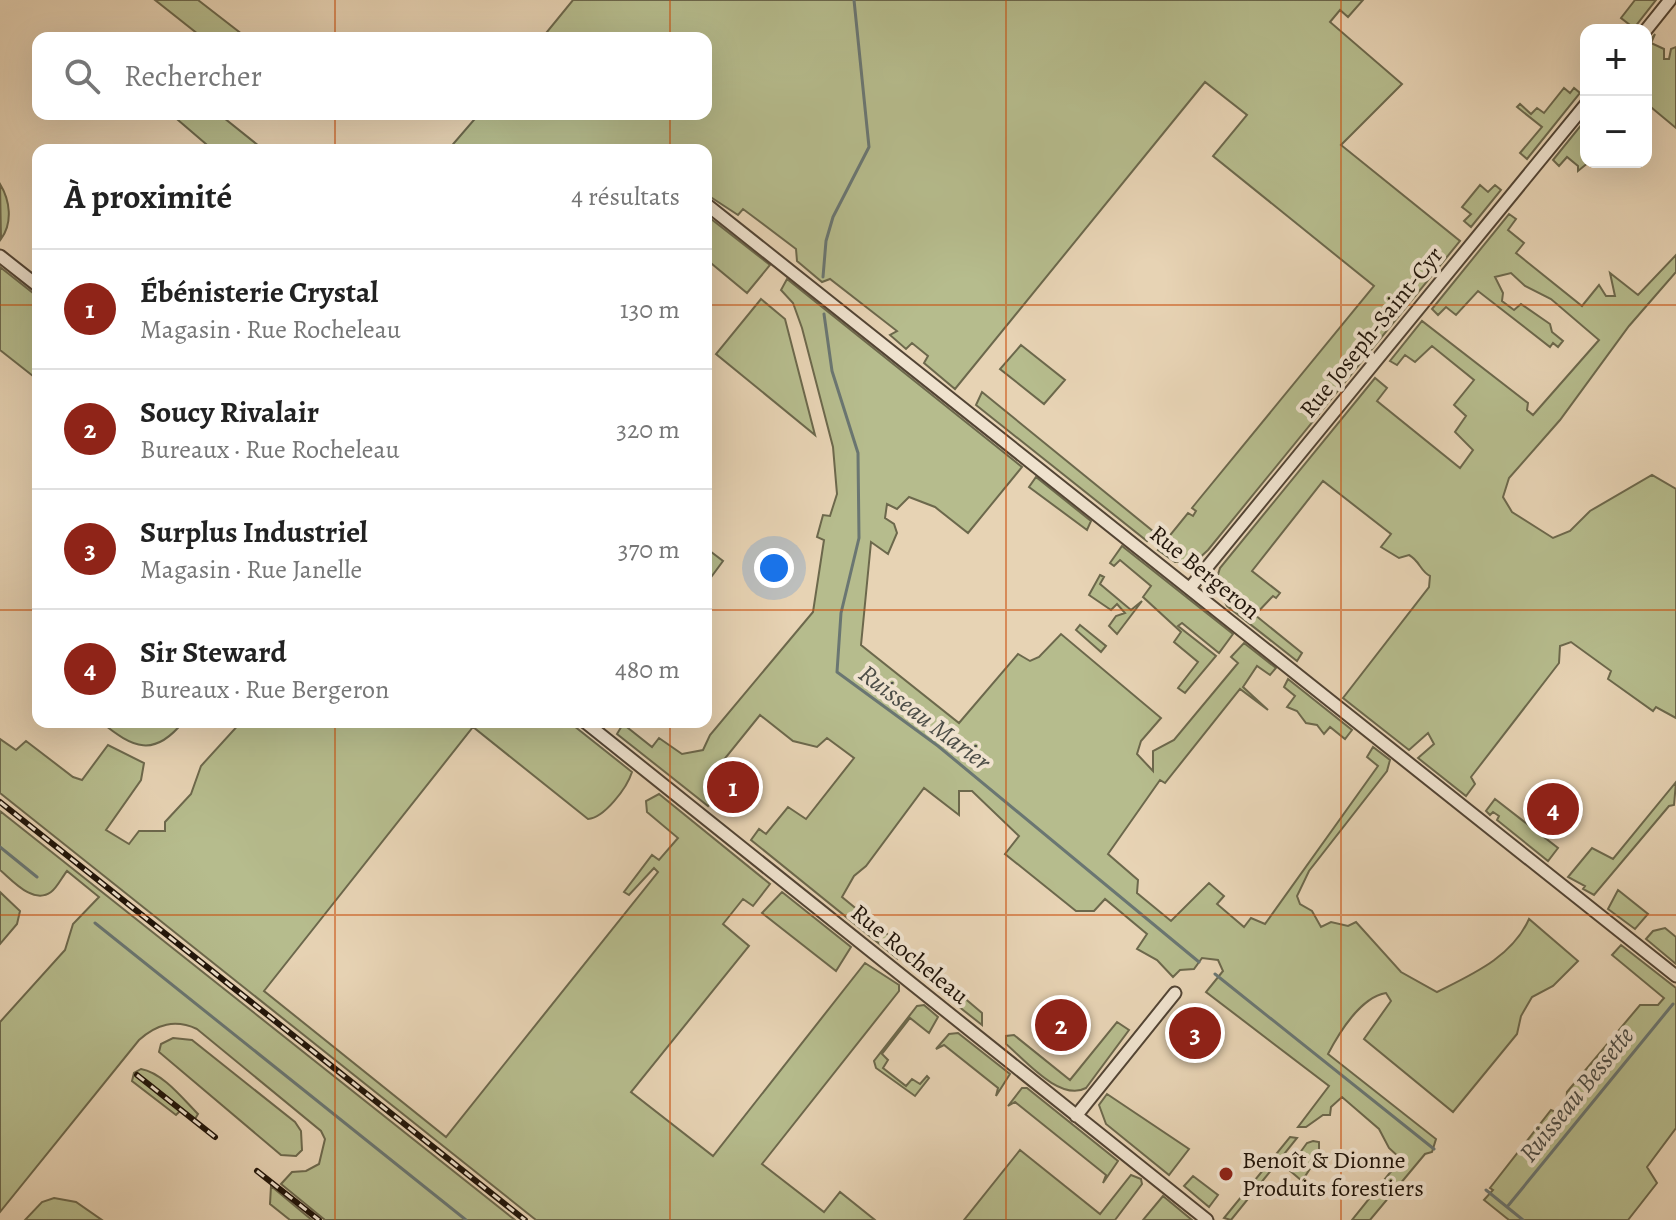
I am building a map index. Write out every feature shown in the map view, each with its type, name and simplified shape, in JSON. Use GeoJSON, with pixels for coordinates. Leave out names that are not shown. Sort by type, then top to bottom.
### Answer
{"type":"FeatureCollection","features":[{"type":"Feature","properties":{"kind":"street"},"geometry":{"type":"LineString","coordinates":[[1651,24],[1670,0]]}},
{"type":"Feature","properties":{"kind":"street","name":"Rue Joseph-Saint-Cyr"},"geometry":{"type":"LineString","coordinates":[[1190,588],[1580,111]]}},
{"type":"Feature","properties":{"kind":"street","name":"Rue Bergeron"},"geometry":{"type":"LineString","coordinates":[[712,209],[1676,976]]}},
{"type":"Feature","properties":{"kind":"street"},"geometry":{"type":"LineString","coordinates":[[0,256],[32,281]]}},
{"type":"Feature","properties":{"kind":"street","name":"Rue Rocheleau"},"geometry":{"type":"LineString","coordinates":[[592,728],[1207,1220]]}},
{"type":"Feature","properties":{"kind":"street"},"geometry":{"type":"LineString","coordinates":[[1076,1116],[1175,993]]}},
{"type":"Feature","properties":{"kind":"green space"},"geometry":{"type":"Polygon","coordinates":[[[155,0],[198,0],[239,32],[195,32],[155,0]]]}},
{"type":"Feature","properties":{"kind":"green space"},"geometry":{"type":"Polygon","coordinates":[[[573,0],[1363,0],[1348,17],[1340,10],[1330,22],[1402,84],[1341,145],[1460,241],[1208,550],[1195,562],[1175,562],[1158,550],[1188,513],[1193,516],[1196,511],[1192,508],[1374,286],[1213,156],[1247,115],[1205,82],[955,389],[924,363],[928,356],[912,343],[906,349],[890,335],[897,331],[830,279],[822,282],[797,261],[796,249],[743,209],[738,215],[712,198],[712,144],[453,144],[474,120],[712,120],[712,32],[547,32],[573,0]]]}},
{"type":"Feature","properties":{"kind":"green space"},"geometry":{"type":"Polygon","coordinates":[[[1635,0],[1656,0],[1637,24],[1629,24],[1621,18],[1635,0]]]}},
{"type":"Feature","properties":{"kind":"green space"},"geometry":{"type":"Polygon","coordinates":[[[1652,43],[1664,49],[1664,59],[1669,59],[1671,49],[1676,47],[1676,128],[1652,108],[1652,43]]]}},
{"type":"Feature","properties":{"kind":"green space"},"geometry":{"type":"Polygon","coordinates":[[[1564,88],[1570,93],[1574,88],[1580,93],[1527,159],[1520,153],[1542,127],[1517,107],[1520,104],[1531,114],[1537,108],[1544,113],[1564,88]]]}},
{"type":"Feature","properties":{"kind":"green space"},"geometry":{"type":"Polygon","coordinates":[[[178,120],[226,120],[256,144],[206,144],[178,120]]]}},
{"type":"Feature","properties":{"kind":"green space"},"geometry":{"type":"Polygon","coordinates":[[[1580,126],[1582,168],[1578,171],[1578,166],[1567,157],[1559,166],[1553,160],[1580,126]]]}},
{"type":"Feature","properties":{"kind":"green space"},"geometry":{"type":"Polygon","coordinates":[[[0,184],[9,212],[1,239],[0,184]]]}},
{"type":"Feature","properties":{"kind":"green space"},"geometry":{"type":"Polygon","coordinates":[[[1480,185],[1488,192],[1495,185],[1501,190],[1471,227],[1464,221],[1471,214],[1462,207],[1480,185]]]}},
{"type":"Feature","properties":{"kind":"green space"},"geometry":{"type":"Polygon","coordinates":[[[1509,214],[1516,219],[1508,230],[1524,243],[1516,253],[1582,306],[1599,285],[1606,296],[1615,296],[1610,273],[1638,295],[1676,255],[1676,272],[1629,326],[1560,420],[1509,478],[1503,497],[1512,512],[1553,538],[1570,531],[1590,511],[1652,475],[1676,489],[1676,718],[1656,707],[1653,711],[1608,679],[1611,671],[1571,642],[1560,646],[1559,663],[1471,777],[1475,784],[1466,796],[1418,758],[1434,744],[1428,733],[1409,750],[1343,698],[1429,587],[1430,576],[1413,557],[1399,558],[1381,547],[1391,534],[1323,481],[1252,571],[1280,593],[1255,615],[1302,653],[1297,661],[1227,606],[1215,584],[1220,568],[1375,378],[1387,388],[1377,401],[1460,468],[1473,450],[1455,432],[1466,416],[1454,405],[1474,380],[1432,346],[1415,362],[1405,355],[1397,365],[1390,361],[1422,321],[1528,403],[1527,410],[1533,415],[1599,340],[1551,299],[1525,286],[1511,273],[1495,277],[1503,293],[1502,301],[1514,310],[1521,304],[1550,324],[1552,332],[1563,341],[1558,347],[1553,343],[1550,347],[1478,291],[1456,315],[1446,307],[1438,315],[1432,309],[1509,214]]]}},
{"type":"Feature","properties":{"kind":"green space"},"geometry":{"type":"Polygon","coordinates":[[[712,220],[770,265],[747,293],[712,264],[712,220]]]}},
{"type":"Feature","properties":{"kind":"green space"},"geometry":{"type":"Polygon","coordinates":[[[0,267],[32,292],[32,375],[0,350],[0,267]]]}},
{"type":"Feature","properties":{"kind":"green space"},"geometry":{"type":"Polygon","coordinates":[[[787,279],[1022,467],[968,533],[935,507],[909,497],[897,509],[887,504],[885,518],[894,524],[897,533],[888,554],[871,542],[861,645],[959,723],[1018,654],[1030,661],[1039,657],[1061,634],[1161,718],[1141,741],[1137,754],[1153,771],[1153,751],[1174,740],[1238,663],[1231,657],[1244,643],[1276,668],[1270,675],[1257,666],[1243,687],[1268,710],[1240,689],[1165,783],[1160,780],[1108,854],[1138,880],[1137,893],[1171,921],[1209,883],[1224,896],[1217,904],[1244,927],[1251,918],[1265,924],[1378,766],[1367,757],[1373,747],[1390,760],[1387,771],[1309,871],[1297,896],[1300,904],[1312,911],[1321,927],[1331,922],[1348,926],[1356,922],[1401,972],[1437,992],[1502,954],[1513,944],[1529,919],[1578,961],[1553,986],[1532,997],[1521,1016],[1517,1034],[1453,1112],[1364,1039],[1391,1001],[1386,993],[1368,1001],[1352,1017],[1328,1054],[1436,1139],[1432,1152],[1425,1154],[1370,1220],[1352,1220],[1401,1159],[1389,1148],[1379,1129],[1342,1097],[1331,1107],[1330,1115],[1323,1115],[1306,1127],[1298,1127],[1329,1086],[1206,992],[1223,971],[1218,960],[1202,958],[1194,969],[1180,970],[1173,977],[1157,960],[1137,949],[1147,934],[1105,899],[1094,911],[1076,911],[1005,854],[1019,836],[972,791],[959,791],[959,815],[924,788],[866,866],[854,876],[842,897],[899,944],[897,958],[751,840],[759,829],[766,834],[788,807],[806,819],[854,758],[827,738],[817,747],[793,741],[760,715],[710,777],[723,787],[708,806],[617,734],[621,728],[628,728],[652,747],[659,738],[682,754],[703,750],[710,735],[813,612],[824,540],[817,537],[823,515],[830,516],[837,494],[833,447],[802,328],[793,303],[781,290],[787,279]]]}},
{"type":"Feature","properties":{"kind":"green space"},"geometry":{"type":"Polygon","coordinates":[[[761,299],[785,319],[815,435],[716,354],[761,299]]]}},
{"type":"Feature","properties":{"kind":"green space"},"geometry":{"type":"Polygon","coordinates":[[[1021,345],[1065,380],[1044,404],[1000,369],[1021,345]]]}},
{"type":"Feature","properties":{"kind":"green space"},"geometry":{"type":"Polygon","coordinates":[[[982,392],[1154,532],[1147,541],[976,405],[982,392]]]}},
{"type":"Feature","properties":{"kind":"green space"},"geometry":{"type":"Polygon","coordinates":[[[1036,477],[1091,521],[1087,530],[1029,487],[1036,477]]]}},
{"type":"Feature","properties":{"kind":"green space"},"geometry":{"type":"Polygon","coordinates":[[[1122,546],[1233,634],[1219,653],[1182,623],[1178,626],[1216,656],[1185,693],[1178,688],[1198,662],[1174,642],[1181,632],[1143,597],[1151,586],[1120,560],[1114,566],[1110,563],[1122,546]]]}},
{"type":"Feature","properties":{"kind":"green space"},"geometry":{"type":"Polygon","coordinates":[[[712,553],[723,561],[712,576],[712,553]]]}},
{"type":"Feature","properties":{"kind":"green space"},"geometry":{"type":"Polygon","coordinates":[[[1100,575],[1104,577],[1100,584],[1131,610],[1142,601],[1117,634],[1109,626],[1116,616],[1125,613],[1117,604],[1111,610],[1089,595],[1100,575]]]}},
{"type":"Feature","properties":{"kind":"green space"},"geometry":{"type":"Polygon","coordinates":[[[1080,625],[1106,646],[1101,652],[1076,630],[1080,625]]]}},
{"type":"Feature","properties":{"kind":"green space"},"geometry":{"type":"Polygon","coordinates":[[[1288,679],[1352,730],[1345,739],[1330,727],[1324,734],[1317,725],[1306,723],[1297,711],[1287,707],[1295,696],[1284,687],[1288,679]]]}},
{"type":"Feature","properties":{"kind":"green space"},"geometry":{"type":"Polygon","coordinates":[[[109,728],[177,728],[153,745],[133,743],[109,728]]]}},
{"type":"Feature","properties":{"kind":"green space"},"geometry":{"type":"Polygon","coordinates":[[[236,728],[472,728],[264,991],[446,1137],[658,872],[654,868],[629,895],[624,892],[652,855],[659,860],[678,838],[647,812],[646,801],[659,794],[770,884],[753,906],[743,899],[723,924],[749,946],[631,1092],[713,1156],[865,963],[899,985],[899,991],[762,1164],[824,1212],[840,1192],[875,1220],[536,1220],[0,793],[0,739],[16,750],[26,741],[73,777],[82,780],[108,745],[144,763],[141,780],[106,830],[129,844],[139,831],[165,831],[165,822],[191,794],[201,766],[236,728]]]}},
{"type":"Feature","properties":{"kind":"green space"},"geometry":{"type":"Polygon","coordinates":[[[474,728],[577,728],[632,772],[608,808],[588,819],[474,728]]]}},
{"type":"Feature","properties":{"kind":"green space"},"geometry":{"type":"Polygon","coordinates":[[[1676,782],[1674,805],[1669,806],[1594,895],[1568,877],[1592,848],[1613,859],[1676,782]]]}},
{"type":"Feature","properties":{"kind":"green space"},"geometry":{"type":"Polygon","coordinates":[[[1495,799],[1558,848],[1548,861],[1497,820],[1499,816],[1486,811],[1495,799]]]}},
{"type":"Feature","properties":{"kind":"green space"},"geometry":{"type":"Polygon","coordinates":[[[0,811],[515,1220],[325,1220],[281,1184],[292,1172],[306,1171],[319,1164],[325,1139],[321,1131],[197,1029],[181,1024],[159,1027],[139,1040],[0,1212],[0,1022],[65,950],[73,924],[99,897],[67,871],[53,890],[44,895],[23,890],[10,879],[0,870],[0,811]]]}},
{"type":"Feature","properties":{"kind":"green space"},"geometry":{"type":"Polygon","coordinates":[[[1618,890],[1648,914],[1635,929],[1608,909],[1618,890]]]}},
{"type":"Feature","properties":{"kind":"green space"},"geometry":{"type":"Polygon","coordinates":[[[0,892],[20,911],[17,924],[0,944],[0,892]]]}},
{"type":"Feature","properties":{"kind":"green space"},"geometry":{"type":"Polygon","coordinates":[[[782,892],[851,947],[836,971],[762,913],[782,892]]]}},
{"type":"Feature","properties":{"kind":"green space"},"geometry":{"type":"Polygon","coordinates":[[[1665,928],[1676,937],[1676,964],[1646,939],[1653,931],[1665,928]]]}},
{"type":"Feature","properties":{"kind":"green space"},"geometry":{"type":"Polygon","coordinates":[[[1621,945],[1676,988],[1676,1128],[1647,1167],[1657,1183],[1628,1220],[1509,1220],[1484,1200],[1493,1190],[1490,1188],[1551,1110],[1558,1113],[1566,1104],[1567,1092],[1640,1005],[1658,1005],[1664,998],[1612,955],[1621,945]]]}},
{"type":"Feature","properties":{"kind":"green space"},"geometry":{"type":"Polygon","coordinates":[[[962,996],[982,1013],[982,1025],[958,1006],[957,1000],[962,996]]]}},
{"type":"Feature","properties":{"kind":"green space"},"geometry":{"type":"Polygon","coordinates":[[[924,1005],[938,1017],[929,1033],[910,1018],[882,1054],[888,1060],[883,1068],[906,1086],[912,1079],[920,1084],[927,1076],[929,1078],[915,1096],[876,1068],[874,1061],[917,1006],[924,1005]]]}},
{"type":"Feature","properties":{"kind":"green space"},"geometry":{"type":"Polygon","coordinates":[[[1117,1022],[1129,1030],[1086,1088],[1076,1091],[1065,1089],[1043,1077],[1006,1044],[1006,1036],[1014,1035],[1070,1080],[1117,1022]]]}},
{"type":"Feature","properties":{"kind":"green space"},"geometry":{"type":"Polygon","coordinates":[[[958,1033],[1010,1074],[996,1096],[998,1088],[944,1045],[936,1049],[949,1034],[958,1033]]]}},
{"type":"Feature","properties":{"kind":"green space"},"geometry":{"type":"Polygon","coordinates":[[[173,1038],[192,1040],[295,1122],[301,1131],[302,1150],[296,1156],[281,1155],[159,1052],[161,1044],[173,1038]]]}},
{"type":"Feature","properties":{"kind":"green space"},"geometry":{"type":"Polygon","coordinates":[[[141,1069],[172,1087],[198,1114],[195,1119],[138,1074],[136,1076],[180,1111],[176,1115],[132,1081],[134,1073],[141,1069]]]}},
{"type":"Feature","properties":{"kind":"green space"},"geometry":{"type":"Polygon","coordinates":[[[1022,1088],[1027,1088],[1118,1161],[1103,1183],[1106,1175],[1015,1102],[1008,1106],[1022,1088]]]}},
{"type":"Feature","properties":{"kind":"green space"},"geometry":{"type":"Polygon","coordinates":[[[1107,1094],[1189,1149],[1169,1175],[1106,1124],[1099,1105],[1107,1094]]]}},
{"type":"Feature","properties":{"kind":"green space"},"geometry":{"type":"Polygon","coordinates":[[[1290,1137],[1297,1138],[1231,1220],[1224,1218],[1290,1137]]]}},
{"type":"Feature","properties":{"kind":"green space"},"geometry":{"type":"Polygon","coordinates":[[[1319,1142],[1319,1155],[1302,1181],[1288,1169],[1307,1143],[1319,1142]]]}},
{"type":"Feature","properties":{"kind":"green space"},"geometry":{"type":"Polygon","coordinates":[[[1020,1150],[1100,1214],[1131,1175],[1141,1179],[1142,1184],[1115,1220],[964,1220],[1020,1150]]]}},
{"type":"Feature","properties":{"kind":"green space"},"geometry":{"type":"Polygon","coordinates":[[[1193,1176],[1218,1195],[1209,1207],[1184,1186],[1193,1176]]]}},
{"type":"Feature","properties":{"kind":"green space"},"geometry":{"type":"Polygon","coordinates":[[[271,1186],[312,1220],[290,1220],[270,1204],[271,1186]]]}},
{"type":"Feature","properties":{"kind":"green space"},"geometry":{"type":"Polygon","coordinates":[[[1163,1196],[1192,1220],[1143,1220],[1163,1196]]]}},
{"type":"Feature","properties":{"kind":"green space"},"geometry":{"type":"Polygon","coordinates":[[[54,1198],[76,1202],[102,1220],[25,1220],[42,1202],[54,1198]]]}},
{"type":"Feature","properties":{"kind":"waterway","name":"Ruisseau Marier"},"geometry":{"type":"LineString","coordinates":[[823,277],[826,241],[833,217],[869,147],[854,0]]}},
{"type":"Feature","properties":{"kind":"waterway","name":"Ruisseau Marier"},"geometry":{"type":"LineString","coordinates":[[824,314],[832,371],[858,453],[859,538],[841,613],[837,672],[938,746],[1199,962]]}},
{"type":"Feature","properties":{"kind":"waterway"},"geometry":{"type":"LineString","coordinates":[[0,847],[37,877]]}},
{"type":"Feature","properties":{"kind":"waterway"},"geometry":{"type":"LineString","coordinates":[[95,923],[466,1220]]}},
{"type":"Feature","properties":{"kind":"waterway","name":"Ruisseau Marier"},"geometry":{"type":"LineString","coordinates":[[1215,974],[1434,1149]]}},
{"type":"Feature","properties":{"kind":"waterway","name":"Ruisseau Bessette"},"geometry":{"type":"LineString","coordinates":[[1507,1207],[1673,1004]]}},
{"type":"Feature","properties":{"kind":"waterway","name":"Ruisseau Marier"},"geometry":{"type":"LineString","coordinates":[[1486,1190],[1523,1220]]}},
{"type":"Feature","properties":{"kind":"railway"},"geometry":{"type":"LineString","coordinates":[[0,802],[525,1220]]}},
{"type":"Feature","properties":{"kind":"railway"},"geometry":{"type":"LineString","coordinates":[[137,1075],[215,1137]]}},
{"type":"Feature","properties":{"kind":"railway"},"geometry":{"type":"LineString","coordinates":[[257,1171],[319,1220]]}},
{"type":"Feature","properties":{"kind":"place","name":"Ébénisterie Crystal"},"geometry":{"type":"Point","coordinates":[733,787]}},
{"type":"Feature","properties":{"kind":"place","name":"Sir Steward"},"geometry":{"type":"Point","coordinates":[1553,809]}},
{"type":"Feature","properties":{"kind":"place","name":"Soucy Rivalair"},"geometry":{"type":"Point","coordinates":[1061,1025]}},
{"type":"Feature","properties":{"kind":"place","name":"Surplus Industriel"},"geometry":{"type":"Point","coordinates":[1195,1033]}},
{"type":"Feature","properties":{"kind":"place","name":"Benoît & Dionne Produits forestiers"},"geometry":{"type":"Point","coordinates":[1226,1174]}}]}
